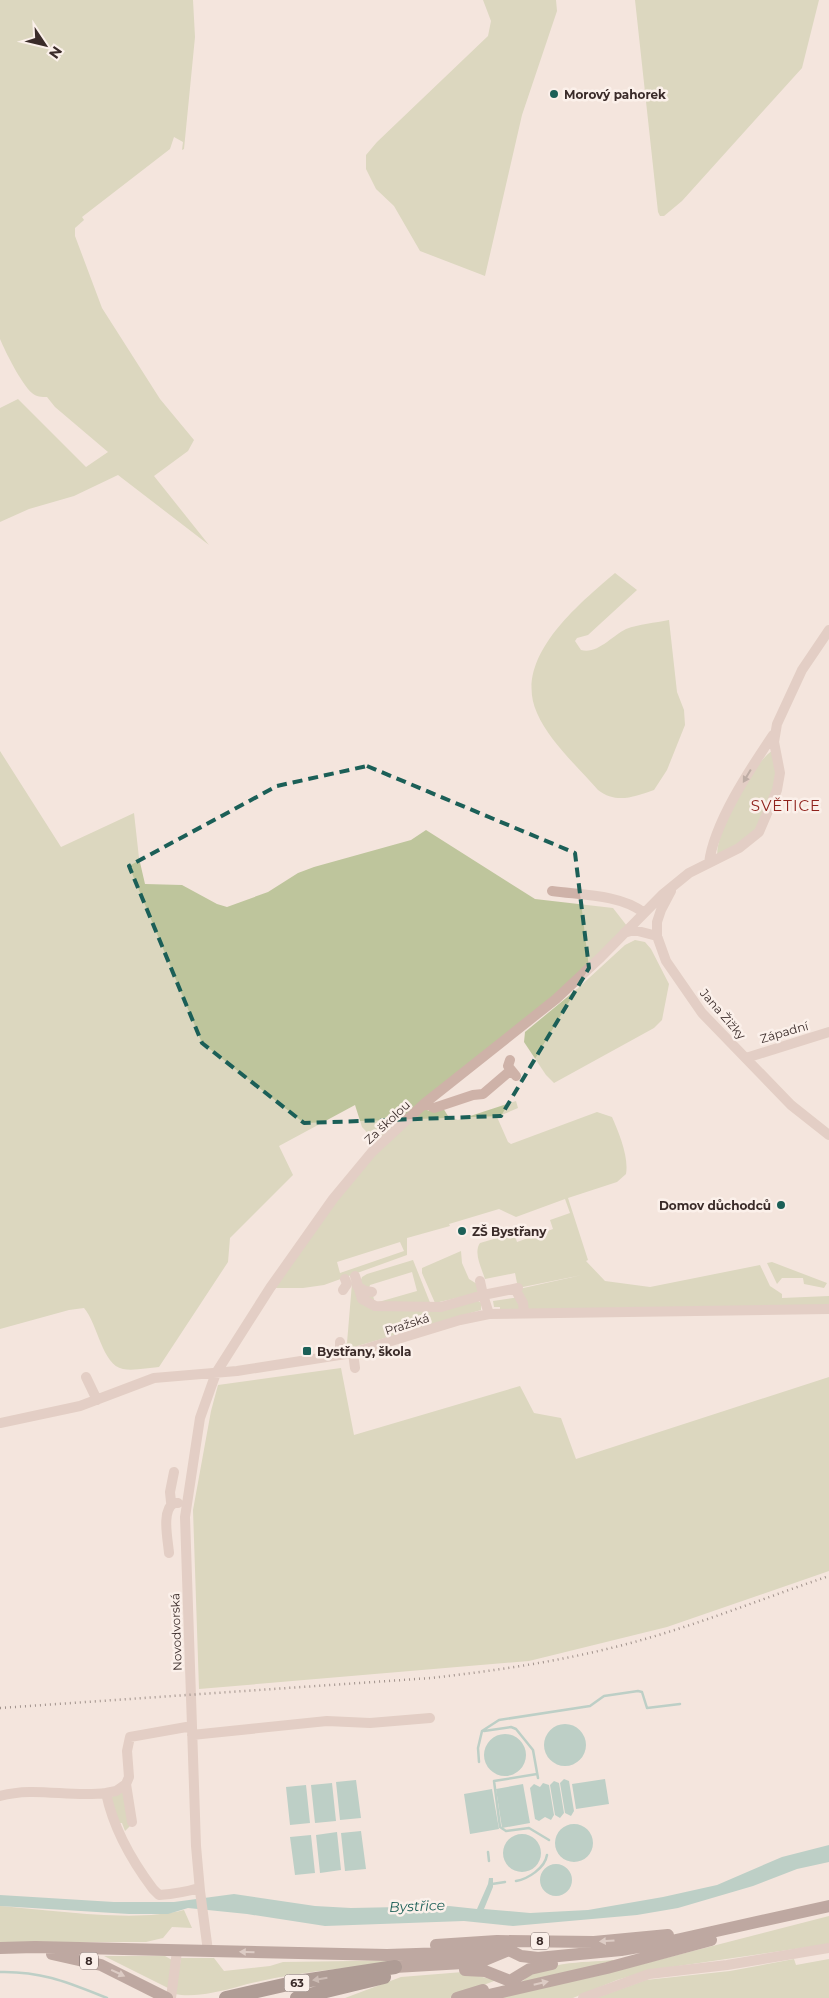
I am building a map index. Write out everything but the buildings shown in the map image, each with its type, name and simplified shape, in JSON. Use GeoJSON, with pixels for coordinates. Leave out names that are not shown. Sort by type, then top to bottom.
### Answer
{"type":"FeatureCollection","features":[{"type":"Feature","properties":{"kind":"highway","name":"63"},"geometry":{"type":"LineString","coordinates":[[226,1998],[297,1982],[397,1971]]}},
{"type":"Feature","properties":{"kind":"highway","name":"63"},"geometry":{"type":"LineString","coordinates":[[297,1998],[397,1971]]}},
{"type":"Feature","properties":{"kind":"main road","name":"8"},"geometry":{"type":"LineString","coordinates":[[476,1998],[667,1953],[724,1932],[829,1906]]}},
{"type":"Feature","properties":{"kind":"main road","name":"8"},"geometry":{"type":"LineString","coordinates":[[1,1948],[354,1953],[486,1942],[613,1940],[724,1932]]}},
{"type":"Feature","properties":{"kind":"main road"},"geometry":{"type":"LineString","coordinates":[[354,1953],[396,1955],[501,1953],[512,1950],[521,1956],[538,1958],[621,1950],[724,1932]]}},
{"type":"Feature","properties":{"kind":"main road"},"geometry":{"type":"LineString","coordinates":[[499,1977],[514,1980],[524,1971],[540,1966],[641,1952],[724,1932]]}},
{"type":"Feature","properties":{"kind":"main road","name":"8"},"geometry":{"type":"LineString","coordinates":[[1,1948],[55,1954],[92,1962],[130,1978],[169,1998]]}},
{"type":"Feature","properties":{"kind":"main road"},"geometry":{"type":"LineString","coordinates":[[499,1977],[493,1963],[501,1953]]}},
{"type":"Feature","properties":{"kind":"main road","name":"63"},"geometry":{"type":"LineString","coordinates":[[397,1971],[474,1963],[501,1953]]}},
{"type":"Feature","properties":{"kind":"main road"},"geometry":{"type":"LineString","coordinates":[[521,1956],[524,1962],[524,1971]]}},
{"type":"Feature","properties":{"kind":"main road","name":"63"},"geometry":{"type":"LineString","coordinates":[[397,1971],[462,1970],[499,1977]]}},
{"type":"Feature","properties":{"kind":"main road"},"geometry":{"type":"LineString","coordinates":[[457,1998],[488,1989],[499,1977]]}},
{"type":"Feature","properties":{"kind":"street"},"geometry":{"type":"LineString","coordinates":[[709,863],[721,827],[739,790],[773,735],[802,670],[829,630]]}},
{"type":"Feature","properties":{"kind":"street","name":"Za školou"},"geometry":{"type":"LineString","coordinates":[[216,1374],[270,1288],[333,1199],[372,1152],[425,1103],[556,999],[643,912],[689,873],[753,838],[765,821],[777,790],[780,773],[773,735]]}},
{"type":"Feature","properties":{"kind":"street","name":"Jana Žižky"},"geometry":{"type":"LineString","coordinates":[[677,883],[660,910],[657,936],[666,961],[693,1000],[746,1058],[791,1105],[829,1135]]}},
{"type":"Feature","properties":{"kind":"street"},"geometry":{"type":"LineString","coordinates":[[552,891],[613,900],[635,906],[643,912]]}},
{"type":"Feature","properties":{"kind":"street"},"geometry":{"type":"LineString","coordinates":[[624,933],[634,930],[657,936]]}},
{"type":"Feature","properties":{"kind":"street","name":"Západní"},"geometry":{"type":"LineString","coordinates":[[746,1058],[829,1032]]}},
{"type":"Feature","properties":{"kind":"street"},"geometry":{"type":"LineString","coordinates":[[425,1103],[434,1108],[472,1095],[483,1094],[512,1069]]}},
{"type":"Feature","properties":{"kind":"street"},"geometry":{"type":"LineString","coordinates":[[480,1281],[489,1314]]}},
{"type":"Feature","properties":{"kind":"street"},"geometry":{"type":"LineString","coordinates":[[372,1292],[365,1291],[350,1283],[362,1299],[375,1306],[441,1307],[516,1288],[524,1303],[524,1312]]}},
{"type":"Feature","properties":{"kind":"street","name":"Pražská"},"geometry":{"type":"LineString","coordinates":[[0,1423],[62,1411],[98,1400],[154,1378],[180,1374],[216,1374],[353,1353],[460,1320],[489,1314],[829,1309]]}},
{"type":"Feature","properties":{"kind":"street"},"geometry":{"type":"LineString","coordinates":[[340,1342],[340,1355]]}},
{"type":"Feature","properties":{"kind":"street"},"geometry":{"type":"LineString","coordinates":[[353,1353],[356,1368]]}},
{"type":"Feature","properties":{"kind":"street","name":"Novodvorská"},"geometry":{"type":"LineString","coordinates":[[208,1951],[200,1890],[192,1730],[185,1517],[200,1418],[216,1374]]}},
{"type":"Feature","properties":{"kind":"street"},"geometry":{"type":"LineString","coordinates":[[86,1377],[98,1400]]}},
{"type":"Feature","properties":{"kind":"street"},"geometry":{"type":"LineString","coordinates":[[174,1472],[169,1497],[174,1503]]}},
{"type":"Feature","properties":{"kind":"street"},"geometry":{"type":"LineString","coordinates":[[170,1553],[168,1507],[174,1503],[186,1503]]}},
{"type":"Feature","properties":{"kind":"street"},"geometry":{"type":"LineString","coordinates":[[0,1796],[33,1792],[73,1795],[116,1791],[126,1784],[129,1777],[127,1751],[130,1738],[192,1730],[327,1722],[370,1723],[430,1718]]}},
{"type":"Feature","properties":{"kind":"street"},"geometry":{"type":"LineString","coordinates":[[126,1784],[132,1822]]}},
{"type":"Feature","properties":{"kind":"street"},"geometry":{"type":"LineString","coordinates":[[106,1793],[109,1808],[122,1838],[153,1889],[159,1894],[200,1890]]}},
{"type":"Feature","properties":{"kind":"street"},"geometry":{"type":"LineString","coordinates":[[583,1998],[649,1974],[727,1965],[829,1948]]}},
{"type":"Feature","properties":{"kind":"street"},"geometry":{"type":"LineString","coordinates":[[169,1998],[177,1951]]}},
{"type":"Feature","properties":{"kind":"highlighted area"},"geometry":{"type":"Polygon","coordinates":[[[367,766],[575,853],[589,968],[501,1116],[304,1123],[202,1043],[129,866],[277,786],[367,766]]]}},
{"type":"Feature","properties":{"kind":"green space"},"geometry":{"type":"Polygon","coordinates":[[[0,0],[193,0],[195,37],[184,149],[182,150],[183,142],[174,137],[170,149],[82,217],[84,220],[75,228],[75,236],[102,308],[160,399],[194,440],[188,451],[154,476],[209,545],[118,475],[74,496],[29,509],[0,522],[0,408],[18,399],[86,467],[108,452],[55,407],[47,397],[37,396],[32,393],[10,360],[0,339],[0,0]]]}},
{"type":"Feature","properties":{"kind":"green space"},"geometry":{"type":"Polygon","coordinates":[[[483,0],[556,0],[557,11],[522,115],[485,276],[420,251],[394,206],[376,189],[366,169],[366,155],[377,142],[488,36],[491,21],[483,0]]]}},
{"type":"Feature","properties":{"kind":"green space"},"geometry":{"type":"Polygon","coordinates":[[[635,0],[819,0],[802,68],[682,201],[664,216],[660,216],[658,212],[635,0]]]}},
{"type":"Feature","properties":{"kind":"green space"},"geometry":{"type":"Polygon","coordinates":[[[615,573],[637,590],[588,635],[577,638],[575,641],[581,650],[593,650],[626,629],[669,620],[677,692],[684,710],[685,725],[667,770],[654,790],[625,798],[612,797],[598,790],[564,753],[542,723],[537,713],[532,692],[534,672],[541,653],[553,634],[584,600],[615,573]]]}},
{"type":"Feature","properties":{"kind":"green space"},"geometry":{"type":"Polygon","coordinates":[[[0,751],[61,847],[134,813],[139,858],[145,884],[182,885],[217,904],[227,907],[268,892],[298,873],[411,840],[426,830],[535,899],[613,908],[627,926],[554,996],[377,1143],[362,1127],[355,1105],[279,1146],[293,1175],[230,1238],[228,1262],[159,1367],[136,1370],[123,1369],[116,1366],[110,1360],[84,1308],[69,1310],[0,1329],[0,751]]]}},
{"type":"Feature","properties":{"kind":"green space"},"geometry":{"type":"Polygon","coordinates":[[[772,751],[776,768],[775,787],[760,822],[751,835],[718,858],[721,835],[736,801],[755,769],[772,751]]]}},
{"type":"Feature","properties":{"kind":"green space"},"geometry":{"type":"Polygon","coordinates":[[[635,940],[645,942],[651,949],[669,984],[662,1020],[654,1028],[554,1083],[546,1075],[524,1042],[525,1032],[577,989],[625,945],[635,940]]]}},
{"type":"Feature","properties":{"kind":"green space"},"geometry":{"type":"Polygon","coordinates":[[[516,1101],[518,1108],[497,1117],[508,1142],[511,1144],[597,1112],[612,1117],[625,1153],[626,1174],[617,1182],[568,1198],[588,1260],[586,1261],[605,1281],[650,1287],[760,1265],[770,1286],[782,1294],[782,1298],[829,1296],[829,1305],[500,1310],[500,1307],[494,1307],[493,1301],[520,1297],[519,1289],[582,1275],[518,1288],[515,1273],[485,1279],[479,1261],[477,1251],[480,1243],[514,1233],[517,1242],[553,1229],[550,1220],[570,1213],[565,1199],[516,1217],[499,1209],[407,1238],[407,1255],[324,1285],[303,1288],[275,1288],[333,1199],[425,1103],[428,1111],[443,1108],[448,1116],[458,1120],[516,1101]],[[400,1242],[337,1262],[340,1273],[404,1251],[400,1242]]]}},
{"type":"Feature","properties":{"kind":"green space"},"geometry":{"type":"Polygon","coordinates":[[[461,1251],[462,1263],[469,1279],[477,1284],[478,1293],[435,1303],[422,1273],[422,1268],[461,1251]]]}},
{"type":"Feature","properties":{"kind":"green space"},"geometry":{"type":"Polygon","coordinates":[[[413,1260],[431,1305],[378,1305],[365,1297],[363,1293],[369,1295],[372,1292],[375,1303],[417,1291],[412,1272],[370,1285],[369,1288],[364,1287],[360,1282],[362,1277],[367,1274],[413,1260]]]}},
{"type":"Feature","properties":{"kind":"green space"},"geometry":{"type":"Polygon","coordinates":[[[772,1262],[827,1283],[824,1288],[804,1284],[803,1278],[782,1278],[777,1284],[767,1263],[772,1262]]]}},
{"type":"Feature","properties":{"kind":"green space"},"geometry":{"type":"Polygon","coordinates":[[[352,1283],[374,1308],[477,1300],[481,1303],[481,1310],[347,1349],[344,1343],[347,1343],[352,1283]]]}},
{"type":"Feature","properties":{"kind":"green space"},"geometry":{"type":"Polygon","coordinates":[[[341,1368],[354,1435],[520,1386],[534,1413],[561,1418],[576,1459],[829,1377],[829,1571],[667,1627],[529,1661],[199,1689],[193,1510],[211,1411],[218,1385],[341,1368]]]}},
{"type":"Feature","properties":{"kind":"green space"},"geometry":{"type":"Polygon","coordinates":[[[125,1791],[130,1826],[125,1831],[122,1823],[117,1823],[111,1797],[125,1791]]]}},
{"type":"Feature","properties":{"kind":"green space"},"geometry":{"type":"Polygon","coordinates":[[[0,1906],[118,1916],[164,1914],[184,1910],[192,1928],[172,1927],[163,1938],[146,1942],[0,1942],[0,1906]]]}},
{"type":"Feature","properties":{"kind":"green space"},"geometry":{"type":"Polygon","coordinates":[[[829,1916],[829,1944],[651,1970],[617,1980],[573,1998],[493,1998],[592,1977],[829,1916]]]}},
{"type":"Feature","properties":{"kind":"green space"},"geometry":{"type":"Polygon","coordinates":[[[104,1956],[165,1956],[172,1960],[168,1988],[104,1956]]]}},
{"type":"Feature","properties":{"kind":"green space"},"geometry":{"type":"Polygon","coordinates":[[[181,1958],[214,1958],[224,1971],[270,1966],[283,1962],[423,1960],[306,1973],[198,1995],[182,1995],[175,1994],[181,1958]]]}},
{"type":"Feature","properties":{"kind":"green space"},"geometry":{"type":"Polygon","coordinates":[[[794,1959],[796,1965],[829,1959],[829,1998],[596,1998],[646,1980],[730,1971],[794,1959]]]}},
{"type":"Feature","properties":{"kind":"green space"},"geometry":{"type":"Polygon","coordinates":[[[613,1960],[613,1965],[519,1985],[538,1971],[550,1967],[563,1964],[613,1960]]]}},
{"type":"Feature","properties":{"kind":"green space"},"geometry":{"type":"Polygon","coordinates":[[[463,1972],[494,1981],[450,1998],[345,1998],[401,1977],[463,1972]]]}},
{"type":"Feature","properties":{"kind":"water"},"geometry":{"type":"Polygon","coordinates":[[[561,1724],[569,1724],[580,1730],[586,1745],[580,1760],[569,1766],[561,1766],[550,1760],[544,1749],[544,1741],[550,1730],[561,1724]]]}},
{"type":"Feature","properties":{"kind":"water"},"geometry":{"type":"Polygon","coordinates":[[[501,1734],[509,1734],[520,1740],[526,1755],[520,1770],[509,1776],[501,1776],[490,1770],[484,1759],[484,1751],[490,1740],[501,1734]]]}},
{"type":"Feature","properties":{"kind":"water"},"geometry":{"type":"Polygon","coordinates":[[[564,1779],[569,1781],[574,1811],[571,1816],[565,1813],[560,1783],[564,1779]]]}},
{"type":"Feature","properties":{"kind":"water"},"geometry":{"type":"Polygon","coordinates":[[[605,1779],[609,1804],[576,1809],[572,1784],[605,1779]]]}},
{"type":"Feature","properties":{"kind":"water"},"geometry":{"type":"Polygon","coordinates":[[[356,1780],[361,1818],[340,1820],[336,1782],[356,1780]]]}},
{"type":"Feature","properties":{"kind":"water"},"geometry":{"type":"Polygon","coordinates":[[[554,1781],[559,1783],[564,1813],[560,1818],[555,1815],[550,1785],[554,1781]]]}},
{"type":"Feature","properties":{"kind":"water"},"geometry":{"type":"Polygon","coordinates":[[[332,1783],[336,1821],[315,1823],[311,1785],[332,1783]]]}},
{"type":"Feature","properties":{"kind":"water"},"geometry":{"type":"Polygon","coordinates":[[[543,1783],[549,1785],[554,1815],[551,1820],[545,1817],[539,1821],[535,1819],[530,1788],[534,1784],[540,1787],[543,1783]]]}},
{"type":"Feature","properties":{"kind":"water"},"geometry":{"type":"Polygon","coordinates":[[[523,1784],[530,1823],[502,1828],[496,1789],[523,1784]]]}},
{"type":"Feature","properties":{"kind":"water"},"geometry":{"type":"Polygon","coordinates":[[[306,1785],[310,1823],[290,1825],[286,1787],[306,1785]]]}},
{"type":"Feature","properties":{"kind":"water"},"geometry":{"type":"Polygon","coordinates":[[[492,1789],[499,1829],[470,1834],[464,1794],[492,1789]]]}},
{"type":"Feature","properties":{"kind":"water"},"geometry":{"type":"Polygon","coordinates":[[[574,1824],[587,1830],[593,1843],[587,1856],[574,1862],[561,1856],[555,1843],[561,1830],[574,1824]]]}},
{"type":"Feature","properties":{"kind":"water"},"geometry":{"type":"Polygon","coordinates":[[[361,1831],[366,1869],[345,1871],[341,1833],[361,1831]]]}},
{"type":"Feature","properties":{"kind":"water"},"geometry":{"type":"Polygon","coordinates":[[[337,1832],[341,1870],[320,1873],[316,1835],[337,1832]]]}},
{"type":"Feature","properties":{"kind":"water"},"geometry":{"type":"Polygon","coordinates":[[[522,1834],[535,1840],[541,1853],[535,1866],[522,1872],[509,1866],[503,1853],[509,1840],[522,1834]]]}},
{"type":"Feature","properties":{"kind":"water"},"geometry":{"type":"Polygon","coordinates":[[[311,1835],[315,1873],[295,1875],[290,1837],[311,1835]]]}},
{"type":"Feature","properties":{"kind":"water"},"geometry":{"type":"Polygon","coordinates":[[[829,1845],[829,1862],[797,1869],[753,1886],[678,1908],[637,1915],[513,1926],[464,1921],[325,1926],[247,1914],[188,1908],[168,1914],[129,1914],[0,1906],[0,1895],[114,1902],[174,1902],[234,1894],[315,1906],[351,1908],[449,1906],[477,1909],[489,1878],[493,1878],[493,1887],[484,1909],[530,1913],[588,1910],[663,1897],[717,1885],[782,1857],[829,1845]]]}},
{"type":"Feature","properties":{"kind":"water"},"geometry":{"type":"Polygon","coordinates":[[[556,1864],[567,1869],[572,1880],[567,1891],[556,1896],[545,1891],[540,1880],[545,1869],[556,1864]]]}},
{"type":"Feature","properties":{"kind":"waterway"},"geometry":{"type":"LineString","coordinates":[[479,1762],[478,1748],[482,1731],[499,1720],[590,1706],[604,1696],[638,1691],[642,1692],[647,1708],[680,1704]]}},
{"type":"Feature","properties":{"kind":"waterway"},"geometry":{"type":"LineString","coordinates":[[484,1731],[511,1727],[516,1729],[533,1750],[538,1778]]}},
{"type":"Feature","properties":{"kind":"waterway"},"geometry":{"type":"LineString","coordinates":[[537,1774],[494,1781],[500,1827],[506,1831],[529,1828],[549,1840]]}},
{"type":"Feature","properties":{"kind":"waterway"},"geometry":{"type":"LineString","coordinates":[[488,1852],[489,1861]]}},
{"type":"Feature","properties":{"kind":"waterway"},"geometry":{"type":"LineString","coordinates":[[516,1881],[526,1878],[535,1872],[546,1860],[547,1855]]}},
{"type":"Feature","properties":{"kind":"waterway"},"geometry":{"type":"LineString","coordinates":[[492,1884],[505,1882]]}},
{"type":"Feature","properties":{"kind":"waterway"},"geometry":{"type":"LineString","coordinates":[[0,1972],[15,1972],[55,1979],[107,1998]]}},
{"type":"Feature","properties":{"kind":"railway"},"geometry":{"type":"LineString","coordinates":[[0,1708],[431,1678],[524,1665],[570,1657],[642,1640],[829,1576]]}},
{"type":"Feature","properties":{"kind":"place","name":"Morový pahorek"},"geometry":{"type":"Point","coordinates":[554,94]}},
{"type":"Feature","properties":{"kind":"place","name":"Domov důchodců"},"geometry":{"type":"Point","coordinates":[781,1205]}},
{"type":"Feature","properties":{"kind":"place","name":"ZŠ Bystřany"},"geometry":{"type":"Point","coordinates":[462,1231]}},
{"type":"Feature","properties":{"kind":"place","name":"Bystřany, škola"},"geometry":{"type":"Point","coordinates":[307,1351]}},
{"type":"Feature","properties":{"kind":"district","name":"SVĚTICE"},"geometry":{"type":"Point","coordinates":[786,805]}},
{"type":"Feature","properties":{"kind":"water label","name":"Bystřice"},"geometry":{"type":"Point","coordinates":[417,1906]}}]}
